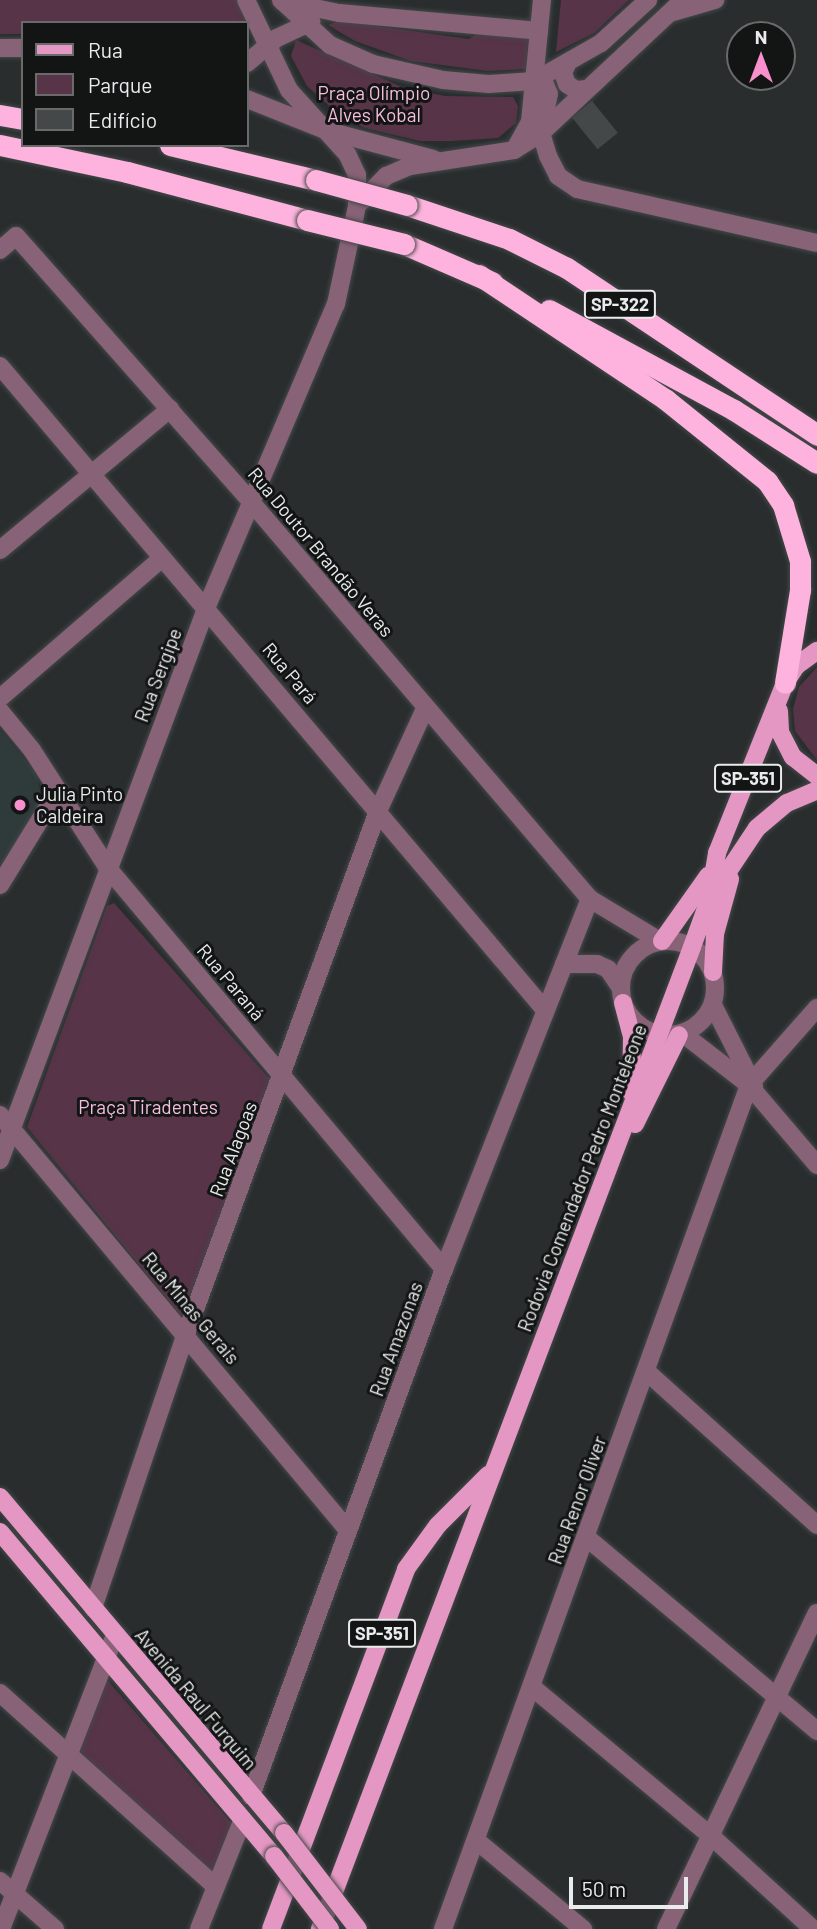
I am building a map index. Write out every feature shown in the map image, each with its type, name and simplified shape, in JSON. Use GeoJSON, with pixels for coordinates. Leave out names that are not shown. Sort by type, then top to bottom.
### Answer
{"type":"FeatureCollection","features":[{"type":"Feature","properties":{"kind":"highway"},"geometry":{"type":"LineString","coordinates":[[0,115],[21,119]]}},
{"type":"Feature","properties":{"kind":"highway","name":"SP-322"},"geometry":{"type":"LineString","coordinates":[[0,145],[127,172],[404,244],[479,275],[632,353],[817,463]]}},
{"type":"Feature","properties":{"kind":"highway","name":"SP-322"},"geometry":{"type":"LineString","coordinates":[[178,147],[407,205],[509,239],[567,268],[817,435]]}},
{"type":"Feature","properties":{"kind":"highway"},"geometry":{"type":"LineString","coordinates":[[479,275],[665,399],[767,481],[783,505],[800,561],[800,590],[782,694]]}},
{"type":"Feature","properties":{"kind":"main road","name":"Rodovia Comendador Pedro Monteleone"},"geometry":{"type":"LineString","coordinates":[[320,1929],[692,947],[709,900],[717,853],[782,694],[796,666],[817,651]]}},
{"type":"Feature","properties":{"kind":"main road","name":"SP-351"},"geometry":{"type":"LineString","coordinates":[[782,694],[780,732],[793,757],[817,776]]}},
{"type":"Feature","properties":{"kind":"main road","name":"Rodovia Comendador Pedro Monteleone"},"geometry":{"type":"LineString","coordinates":[[709,900],[771,814],[817,790]]}},
{"type":"Feature","properties":{"kind":"main road"},"geometry":{"type":"LineString","coordinates":[[661,942],[694,901],[717,853]]}},
{"type":"Feature","properties":{"kind":"main road"},"geometry":{"type":"LineString","coordinates":[[713,972],[715,934],[736,861]]}},
{"type":"Feature","properties":{"kind":"main road"},"geometry":{"type":"LineString","coordinates":[[622,995],[633,1057],[626,1120]]}},
{"type":"Feature","properties":{"kind":"main road"},"geometry":{"type":"LineString","coordinates":[[595,1206],[680,1034]]}},
{"type":"Feature","properties":{"kind":"main road","name":"Rodovia Comendador Pedro Monteleone"},"geometry":{"type":"LineString","coordinates":[[271,1929],[406,1569],[438,1525],[493,1470]]}},
{"type":"Feature","properties":{"kind":"main road","name":"Avenida Raul Furquim"},"geometry":{"type":"LineString","coordinates":[[1,1501],[284,1833],[358,1929]]}},
{"type":"Feature","properties":{"kind":"main road"},"geometry":{"type":"LineString","coordinates":[[0,1532],[274,1856],[330,1929]]}},
{"type":"Feature","properties":{"kind":"street","name":"Rua Sergipe"},"geometry":{"type":"LineString","coordinates":[[0,1160],[6,1122],[207,606],[336,304],[357,206],[357,175],[328,131],[289,90],[246,0]]}},
{"type":"Feature","properties":{"kind":"street"},"geometry":{"type":"LineString","coordinates":[[514,150],[530,122],[538,79],[542,0]]}},
{"type":"Feature","properties":{"kind":"street"},"geometry":{"type":"LineString","coordinates":[[282,1],[303,25],[349,55],[407,74],[489,84],[538,79],[601,43],[648,0]]}},
{"type":"Feature","properties":{"kind":"street"},"geometry":{"type":"LineString","coordinates":[[357,206],[386,176],[438,160],[514,150],[541,133],[683,0]]}},
{"type":"Feature","properties":{"kind":"street"},"geometry":{"type":"LineString","coordinates":[[666,14],[715,0]]}},
{"type":"Feature","properties":{"kind":"street"},"geometry":{"type":"LineString","coordinates":[[282,1],[339,13],[539,32]]}},
{"type":"Feature","properties":{"kind":"street"},"geometry":{"type":"LineString","coordinates":[[248,62],[267,45],[303,25],[339,13]]}},
{"type":"Feature","properties":{"kind":"street"},"geometry":{"type":"LineString","coordinates":[[0,48],[21,48]]}},
{"type":"Feature","properties":{"kind":"street"},"geometry":{"type":"LineString","coordinates":[[568,62],[563,73],[567,84],[587,89]]}},
{"type":"Feature","properties":{"kind":"street"},"geometry":{"type":"LineString","coordinates":[[538,79],[549,94],[541,133],[558,176],[577,189],[817,243]]}},
{"type":"Feature","properties":{"kind":"street"},"geometry":{"type":"LineString","coordinates":[[248,99],[328,131],[438,160]]}},
{"type":"Feature","properties":{"kind":"street"},"geometry":{"type":"LineString","coordinates":[[0,250],[8,234]]}},
{"type":"Feature","properties":{"kind":"street","name":"Rua Doutor Brandão Veras"},"geometry":{"type":"LineString","coordinates":[[8,234],[170,409],[590,899],[661,942]]}},
{"type":"Feature","properties":{"kind":"street","name":"Rua Pará"},"geometry":{"type":"LineString","coordinates":[[0,366],[162,558],[207,606],[545,1010]]}},
{"type":"Feature","properties":{"kind":"street"},"geometry":{"type":"LineString","coordinates":[[0,550],[170,409]]}},
{"type":"Feature","properties":{"kind":"street"},"geometry":{"type":"LineString","coordinates":[[0,698],[162,558]]}},
{"type":"Feature","properties":{"kind":"street","name":"Rua Alagoas"},"geometry":{"type":"LineString","coordinates":[[93,1608],[186,1334],[283,1076],[378,811],[425,709]]}},
{"type":"Feature","properties":{"kind":"street","name":"Rua Paraná"},"geometry":{"type":"LineString","coordinates":[[0,712],[32,750],[107,867],[444,1269]]}},
{"type":"Feature","properties":{"kind":"street"},"geometry":{"type":"LineString","coordinates":[[0,885],[57,792]]}},
{"type":"Feature","properties":{"kind":"street","name":"Rua Amazonas"},"geometry":{"type":"LineString","coordinates":[[251,1797],[444,1269],[590,899]]}},
{"type":"Feature","properties":{"kind":"street"},"geometry":{"type":"LineString","coordinates":[[622,995],[632,957],[661,942],[692,947],[713,972],[713,1005],[753,1087],[817,1165]]}},
{"type":"Feature","properties":{"kind":"street"},"geometry":{"type":"LineString","coordinates":[[564,964],[597,964],[608,969],[636,1023],[658,1035],[680,1034],[705,1018],[713,1005]]}},
{"type":"Feature","properties":{"kind":"street"},"geometry":{"type":"LineString","coordinates":[[753,1087],[817,1007]]}},
{"type":"Feature","properties":{"kind":"street"},"geometry":{"type":"LineString","coordinates":[[680,1034],[753,1087]]}},
{"type":"Feature","properties":{"kind":"street","name":"Rua Renor Oliver"},"geometry":{"type":"LineString","coordinates":[[443,1929],[646,1371],[753,1087]]}},
{"type":"Feature","properties":{"kind":"street","name":"Rua Minas Gerais"},"geometry":{"type":"LineString","coordinates":[[6,1122],[186,1334],[347,1530]]}},
{"type":"Feature","properties":{"kind":"street"},"geometry":{"type":"LineString","coordinates":[[646,1371],[817,1525]]}},
{"type":"Feature","properties":{"kind":"street"},"geometry":{"type":"LineString","coordinates":[[586,1536],[817,1731]]}},
{"type":"Feature","properties":{"kind":"street"},"geometry":{"type":"LineString","coordinates":[[666,1929],[817,1613]]}},
{"type":"Feature","properties":{"kind":"street"},"geometry":{"type":"LineString","coordinates":[[1,1929],[66,1752],[115,1635]]}},
{"type":"Feature","properties":{"kind":"street"},"geometry":{"type":"LineString","coordinates":[[532,1687],[711,1836],[813,1929]]}},
{"type":"Feature","properties":{"kind":"street"},"geometry":{"type":"LineString","coordinates":[[0,1693],[215,1886]]}},
{"type":"Feature","properties":{"kind":"street"},"geometry":{"type":"LineString","coordinates":[[199,1929],[243,1819]]}},
{"type":"Feature","properties":{"kind":"street"},"geometry":{"type":"LineString","coordinates":[[477,1840],[583,1929]]}},
{"type":"Feature","properties":{"kind":"street"},"geometry":{"type":"LineString","coordinates":[[0,1881],[55,1929]]}},
{"type":"Feature","properties":{"kind":"shaded area","name":"Julia Pinto Caldeira"},"geometry":{"type":"Polygon","coordinates":[[[0,730],[36,774],[42,798],[0,871],[0,730]]]}},
{"type":"Feature","properties":{"kind":"green space"},"geometry":{"type":"Polygon","coordinates":[[[0,0],[237,0],[245,21],[21,21],[21,34],[0,34],[0,0]]]}},
{"type":"Feature","properties":{"kind":"green space"},"geometry":{"type":"Polygon","coordinates":[[[561,0],[629,0],[594,33],[556,52],[561,0]]]}},
{"type":"Feature","properties":{"kind":"green space"},"geometry":{"type":"Polygon","coordinates":[[[339,21],[469,39],[478,33],[528,38],[526,69],[488,71],[411,61],[355,41],[328,25],[339,21]]]}},
{"type":"Feature","properties":{"kind":"green space","name":"Praça Olímpio Alves Kobal"},"geometry":{"type":"Polygon","coordinates":[[[296,40],[404,88],[445,96],[513,97],[518,106],[516,123],[498,138],[451,141],[420,141],[365,128],[342,117],[307,86],[291,56],[296,40]]]}},
{"type":"Feature","properties":{"kind":"green space"},"geometry":{"type":"Polygon","coordinates":[[[817,667],[817,760],[795,731],[793,709],[799,687],[817,667]]]}},
{"type":"Feature","properties":{"kind":"green space","name":"Praça Tiradentes"},"geometry":{"type":"Polygon","coordinates":[[[114,903],[274,1084],[187,1313],[180,1315],[27,1127],[107,906],[114,903]]]}},
{"type":"Feature","properties":{"kind":"green space"},"geometry":{"type":"Polygon","coordinates":[[[103,1675],[233,1825],[212,1876],[75,1752],[103,1675]]]}},
{"type":"Feature","properties":{"kind":"building"},"geometry":{"type":"Polygon","coordinates":[[[592,101],[618,133],[598,149],[572,117],[592,101]]]}},
{"type":"Feature","properties":{"kind":"place","name":"Julia Pinto Caldeira"},"geometry":{"type":"Point","coordinates":[20,805]}}]}
